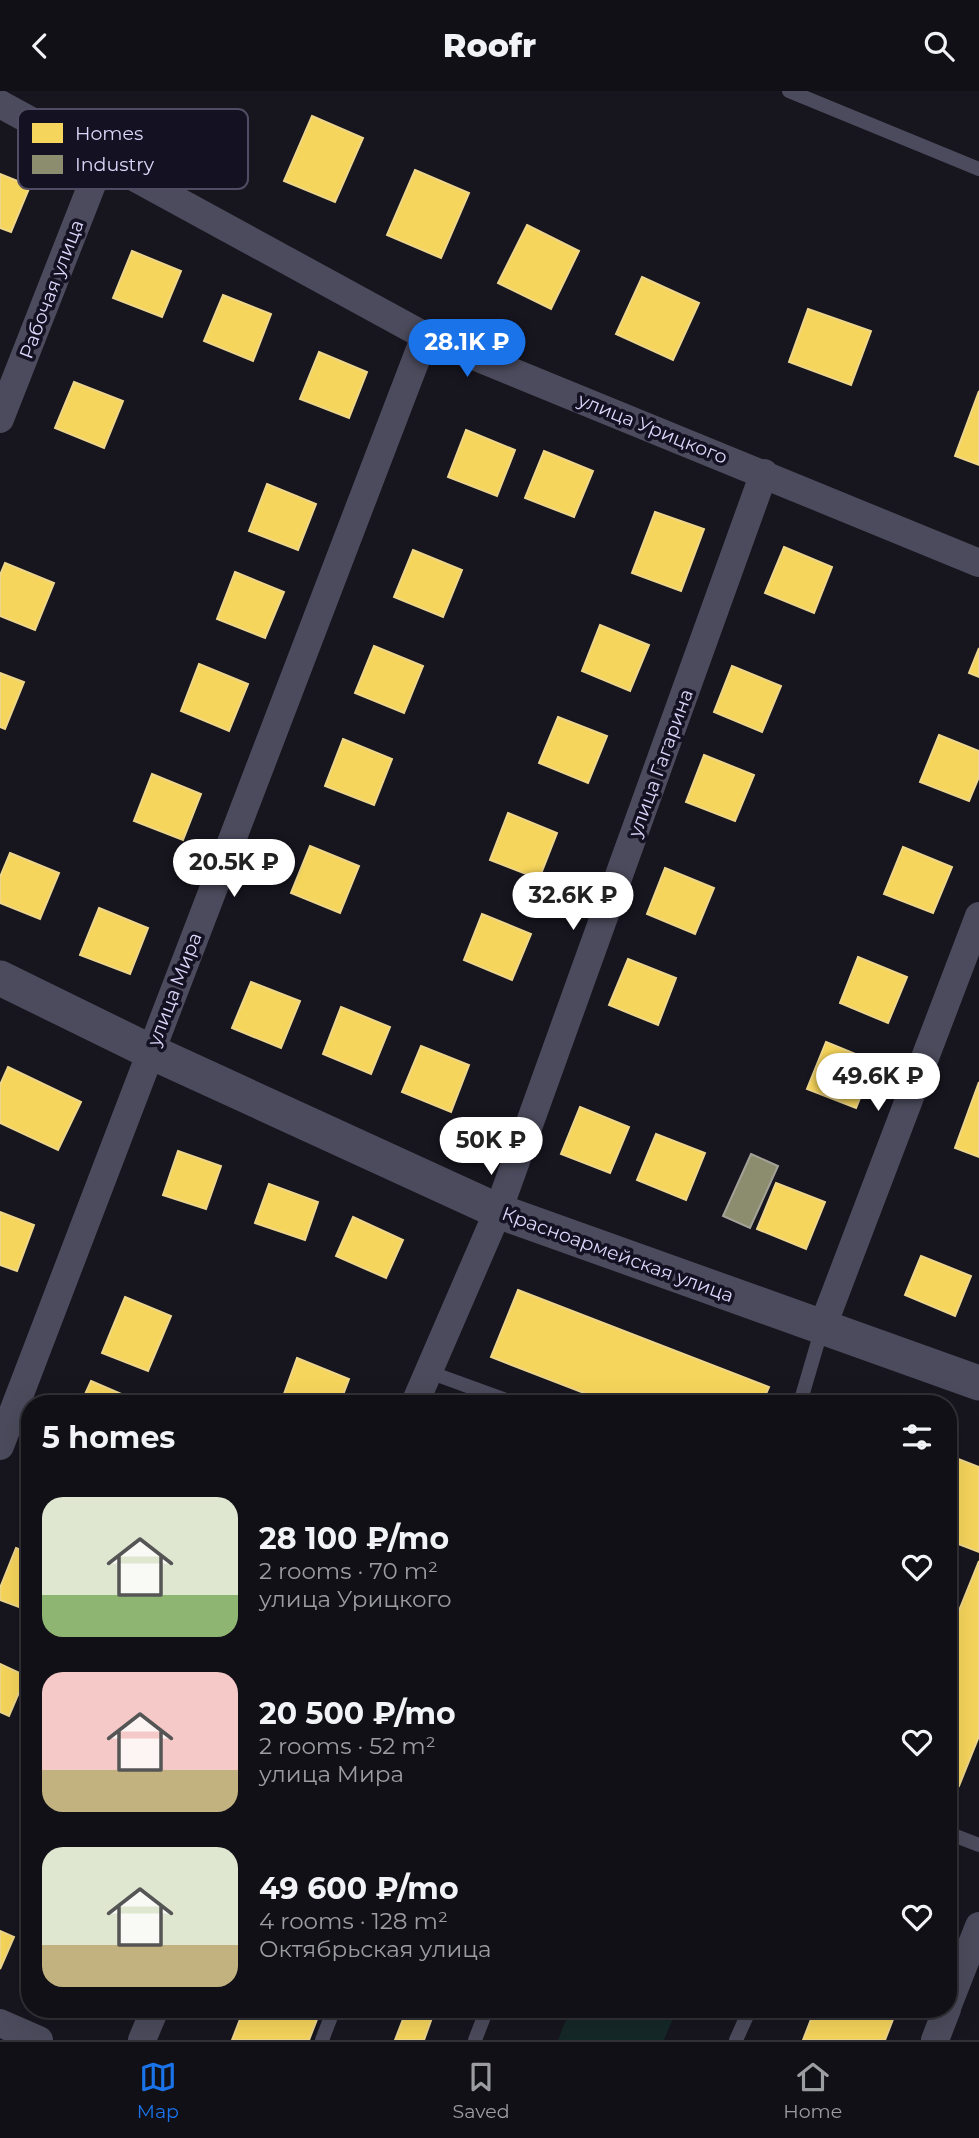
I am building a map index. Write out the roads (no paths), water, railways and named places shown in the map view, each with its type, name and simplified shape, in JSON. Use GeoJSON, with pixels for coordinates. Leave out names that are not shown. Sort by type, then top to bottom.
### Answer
{"type":"FeatureCollection","features":[{"type":"Feature","properties":{"kind":"street","name":"улица Урицкого"},"geometry":{"type":"LineString","coordinates":[[0,104],[18,114]]}},
{"type":"Feature","properties":{"kind":"street","name":"Рабочая улица"},"geometry":{"type":"LineString","coordinates":[[0,419],[90,189]]}},
{"type":"Feature","properties":{"kind":"street","name":"улица Урицкого"},"geometry":{"type":"LineString","coordinates":[[157,189],[425,336],[979,563]]}},
{"type":"Feature","properties":{"kind":"street","name":"улица Мира"},"geometry":{"type":"LineString","coordinates":[[0,1446],[425,336]]}},
{"type":"Feature","properties":{"kind":"street","name":"улица Гагарина"},"geometry":{"type":"LineString","coordinates":[[419,1395],[498,1211],[764,473]]}},
{"type":"Feature","properties":{"kind":"street"},"geometry":{"type":"LineString","coordinates":[[822,1328],[979,916]]}},
{"type":"Feature","properties":{"kind":"street","name":"Красноармейская улица"},"geometry":{"type":"LineString","coordinates":[[0,978],[149,1051],[498,1211],[979,1383]]}},
{"type":"Feature","properties":{"kind":"street"},"geometry":{"type":"LineString","coordinates":[[957,1983],[979,1926]]}},
{"type":"Feature","properties":{"kind":"street"},"geometry":{"type":"LineString","coordinates":[[142,2040],[151,2018]]}},
{"type":"Feature","properties":{"kind":"street"},"geometry":{"type":"LineString","coordinates":[[935,2040],[944,2018]]}},
{"type":"Feature","properties":{"kind":"street"},"geometry":{"type":"LineString","coordinates":[[0,2023],[39,2040]]}},
{"type":"Feature","properties":{"kind":"lane"},"geometry":{"type":"LineString","coordinates":[[789,91],[979,169]]}},
{"type":"Feature","properties":{"kind":"lane"},"geometry":{"type":"LineString","coordinates":[[802,1395],[822,1328]]}},
{"type":"Feature","properties":{"kind":"lane"},"geometry":{"type":"LineString","coordinates":[[429,1372],[492,1395]]}},
{"type":"Feature","properties":{"kind":"lane"},"geometry":{"type":"LineString","coordinates":[[957,1836],[979,1845]]}},
{"type":"Feature","properties":{"kind":"lane"},"geometry":{"type":"LineString","coordinates":[[323,2040],[331,2018]]}},
{"type":"Feature","properties":{"kind":"lane"},"geometry":{"type":"LineString","coordinates":[[475,2040],[484,2018]]}},
{"type":"Feature","properties":{"kind":"lane"},"geometry":{"type":"LineString","coordinates":[[736,2040],[746,2018]]}}]}
